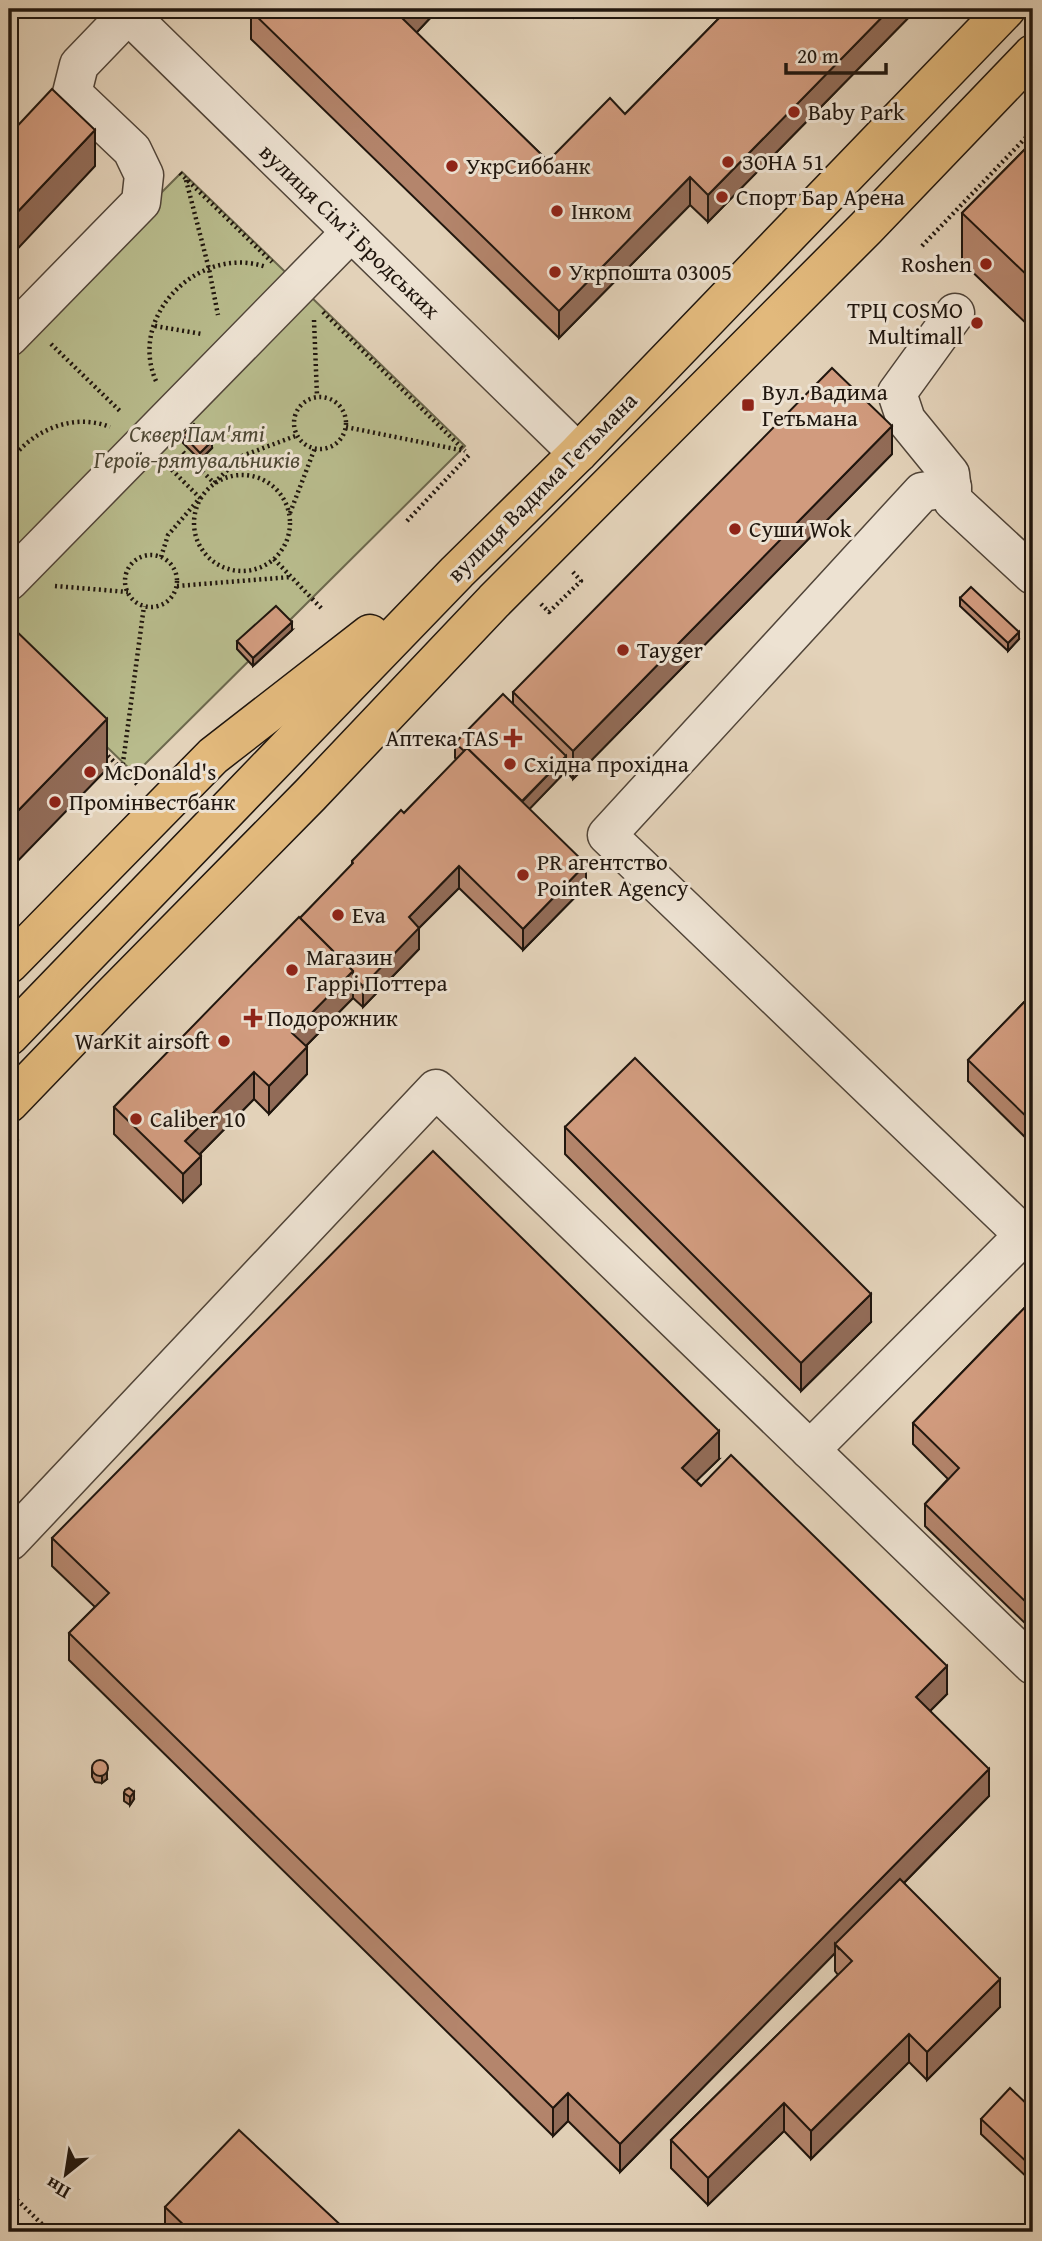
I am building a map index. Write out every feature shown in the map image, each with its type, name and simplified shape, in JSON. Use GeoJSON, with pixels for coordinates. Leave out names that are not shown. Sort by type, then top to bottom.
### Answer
{"type":"FeatureCollection","features":[{"type":"Feature","properties":{"kind":"main road","name":"вулиця Вадима Гетьмана"},"geometry":{"type":"LineString","coordinates":[[9,1036],[457,572],[578,453],[1006,9]]}},
{"type":"Feature","properties":{"kind":"main road","name":"вулиця Вадима Гетьмана"},"geometry":{"type":"LineString","coordinates":[[9,1103],[310,795],[494,601],[866,228],[1033,54]]}},
{"type":"Feature","properties":{"kind":"main road"},"geometry":{"type":"LineString","coordinates":[[13,952],[213,756],[375,630],[457,572]]}},
{"type":"Feature","properties":{"kind":"street","name":"вулиця Сімʼї Бродських"},"geometry":{"type":"LineString","coordinates":[[126,12],[578,453]]}},
{"type":"Feature","properties":{"kind":"street"},"geometry":{"type":"LineString","coordinates":[[17,328],[141,202],[144,175],[132,150],[72,93],[79,65],[126,12]]}},
{"type":"Feature","properties":{"kind":"street"},"geometry":{"type":"LineString","coordinates":[[15,575],[351,232]]}},
{"type":"Feature","properties":{"kind":"street"},"geometry":{"type":"LineString","coordinates":[[955,313],[897,393],[906,420],[950,474],[953,500],[1033,575]]}},
{"type":"Feature","properties":{"kind":"street"},"geometry":{"type":"LineString","coordinates":[[810,1450],[1024,1235],[607,835],[922,492],[952,487]]}},
{"type":"Feature","properties":{"kind":"street"},"geometry":{"type":"LineString","coordinates":[[10,1541],[436,1089],[1033,1665]]}},
{"type":"Feature","properties":{"kind":"path"},"geometry":{"type":"LineString","coordinates":[[922,246],[1033,130]]}},
{"type":"Feature","properties":{"kind":"path"},"geometry":{"type":"LineString","coordinates":[[176,169],[465,451],[346,427]]}},
{"type":"Feature","properties":{"kind":"path"},"geometry":{"type":"LineString","coordinates":[[186,178],[220,324]]}},
{"type":"Feature","properties":{"kind":"path"},"geometry":{"type":"LineString","coordinates":[[158,385],[152,373],[150,344],[157,315],[174,290],[198,272],[226,263],[255,264],[298,288]]}},
{"type":"Feature","properties":{"kind":"path"},"geometry":{"type":"LineString","coordinates":[[298,288],[317,396]]}},
{"type":"Feature","properties":{"kind":"path"},"geometry":{"type":"LineString","coordinates":[[155,326],[209,335]]}},
{"type":"Feature","properties":{"kind":"path"},"geometry":{"type":"LineString","coordinates":[[17,328],[127,418]]}},
{"type":"Feature","properties":{"kind":"path"},"geometry":{"type":"LineString","coordinates":[[317,396],[333,400],[339,405],[344,411],[346,427],[338,442],[323,449],[315,448],[302,441],[294,419],[302,404],[317,396]]}},
{"type":"Feature","properties":{"kind":"path"},"geometry":{"type":"LineString","coordinates":[[9,463],[18,449],[41,432],[69,422],[99,423],[118,431]]}},
{"type":"Feature","properties":{"kind":"path"},"geometry":{"type":"LineString","coordinates":[[161,557],[168,535],[242,456],[298,435]]}},
{"type":"Feature","properties":{"kind":"path"},"geometry":{"type":"LineString","coordinates":[[200,498],[194,512],[194,527],[198,542],[206,555],[231,570],[261,568],[274,559],[288,538],[290,513],[315,448]]}},
{"type":"Feature","properties":{"kind":"path"},"geometry":{"type":"LineString","coordinates":[[181,451],[214,483]]}},
{"type":"Feature","properties":{"kind":"path"},"geometry":{"type":"LineString","coordinates":[[407,522],[469,455]]}},
{"type":"Feature","properties":{"kind":"path"},"geometry":{"type":"LineString","coordinates":[[168,465],[200,498]]}},
{"type":"Feature","properties":{"kind":"path"},"geometry":{"type":"LineString","coordinates":[[214,483],[229,476],[260,478],[274,486],[284,498],[290,513]]}},
{"type":"Feature","properties":{"kind":"path"},"geometry":{"type":"LineString","coordinates":[[152,555],[168,561],[174,568],[177,586],[175,594],[162,606],[144,606],[137,603],[125,584],[130,567],[143,556],[152,555]]}},
{"type":"Feature","properties":{"kind":"path"},"geometry":{"type":"LineString","coordinates":[[274,559],[323,610]]}},
{"type":"Feature","properties":{"kind":"path"},"geometry":{"type":"LineString","coordinates":[[540,603],[549,612],[581,581],[572,571]]}},
{"type":"Feature","properties":{"kind":"path"},"geometry":{"type":"LineString","coordinates":[[15,575],[38,585],[128,592]]}},
{"type":"Feature","properties":{"kind":"path"},"geometry":{"type":"LineString","coordinates":[[177,586],[291,577]]}},
{"type":"Feature","properties":{"kind":"path"},"geometry":{"type":"LineString","coordinates":[[122,771],[144,606]]}},
{"type":"Feature","properties":{"kind":"path"},"geometry":{"type":"LineString","coordinates":[[103,752],[130,778]]}},
{"type":"Feature","properties":{"kind":"path"},"geometry":{"type":"LineString","coordinates":[[9,2192],[50,2232]]}},
{"type":"Feature","properties":{"kind":"green space","name":"Сквер Пам'яті Героїв-рятувальників"},"geometry":{"type":"Polygon","coordinates":[[[182,172],[465,446],[135,774],[9,653],[9,345],[182,172]]]}},
{"type":"Feature","properties":{"kind":"building"},"geometry":{"type":"Polygon","coordinates":[[[413,9],[403,19],[548,161],[610,98],[625,114],[728,9],[890,9],[708,195],[690,177],[559,311],[251,11],[413,9]]]}},
{"type":"Feature","properties":{"kind":"building"},"geometry":{"type":"Polygon","coordinates":[[[52,89],[95,130],[9,221],[9,135],[52,89]]]}},
{"type":"Feature","properties":{"kind":"building"},"geometry":{"type":"Polygon","coordinates":[[[1033,141],[1033,281],[962,213],[1033,141]]]}},
{"type":"Feature","properties":{"kind":"building"},"geometry":{"type":"Polygon","coordinates":[[[832,368],[892,426],[573,751],[513,692],[832,368]]]}},
{"type":"Feature","properties":{"kind":"building"},"geometry":{"type":"Polygon","coordinates":[[[194,424],[212,441],[200,453],[183,435],[194,424]]]}},
{"type":"Feature","properties":{"kind":"building"},"geometry":{"type":"Polygon","coordinates":[[[971,587],[1019,632],[1008,643],[960,598],[971,587]]]}},
{"type":"Feature","properties":{"kind":"building"},"geometry":{"type":"Polygon","coordinates":[[[276,606],[292,622],[253,658],[237,641],[276,606]]]}},
{"type":"Feature","properties":{"kind":"building"},"geometry":{"type":"Polygon","coordinates":[[[9,624],[107,719],[9,820],[9,624]]]}},
{"type":"Feature","properties":{"kind":"building","name":"Східна прохідна"},"geometry":{"type":"Polygon","coordinates":[[[503,694],[566,756],[522,801],[467,748],[464,751],[455,743],[503,694]]]}},
{"type":"Feature","properties":{"kind":"building"},"geometry":{"type":"Polygon","coordinates":[[[467,748],[586,864],[523,929],[459,866],[409,917],[419,928],[363,986],[353,977],[353,971],[300,918],[401,810],[404,813],[467,748]]]}},
{"type":"Feature","properties":{"kind":"building"},"geometry":{"type":"Polygon","coordinates":[[[299,917],[353,971],[292,1033],[307,1047],[269,1086],[254,1072],[185,1141],[201,1156],[183,1174],[114,1107],[299,917]]]}},
{"type":"Feature","properties":{"kind":"building"},"geometry":{"type":"Polygon","coordinates":[[[1033,993],[1033,1123],[968,1060],[1033,993]]]}},
{"type":"Feature","properties":{"kind":"building"},"geometry":{"type":"Polygon","coordinates":[[[635,1058],[871,1294],[801,1363],[565,1127],[635,1058]]]}},
{"type":"Feature","properties":{"kind":"building"},"geometry":{"type":"Polygon","coordinates":[[[433,1151],[719,1431],[682,1468],[701,1486],[731,1455],[947,1666],[916,1697],[989,1769],[620,2144],[568,2093],[553,2108],[69,1633],[109,1593],[52,1538],[433,1151]]]}},
{"type":"Feature","properties":{"kind":"building"},"geometry":{"type":"Polygon","coordinates":[[[1033,1299],[1033,1609],[925,1504],[959,1468],[913,1423],[1033,1299]]]}},
{"type":"Feature","properties":{"kind":"building"},"geometry":{"type":"Polygon","coordinates":[[[100,1760],[108,1768],[100,1776],[92,1768],[100,1760]]]}},
{"type":"Feature","properties":{"kind":"building"},"geometry":{"type":"Polygon","coordinates":[[[129,1788],[134,1792],[130,1797],[124,1793],[129,1788]]]}},
{"type":"Feature","properties":{"kind":"building"},"geometry":{"type":"Polygon","coordinates":[[[900,1879],[1000,1979],[927,2052],[909,2034],[811,2131],[784,2103],[708,2178],[671,2140],[852,1961],[835,1944],[900,1879]]]}},
{"type":"Feature","properties":{"kind":"building"},"geometry":{"type":"Polygon","coordinates":[[[1010,2088],[1033,2110],[1033,2168],[981,2119],[1010,2088]]]}},
{"type":"Feature","properties":{"kind":"building"},"geometry":{"type":"Polygon","coordinates":[[[239,2130],[348,2232],[191,2232],[165,2207],[239,2130]]]}},
{"type":"Feature","properties":{"kind":"place","name":"Baby Park"},"geometry":{"type":"Point","coordinates":[794,112]}},
{"type":"Feature","properties":{"kind":"place","name":"ЗОНА 51"},"geometry":{"type":"Point","coordinates":[728,162]}},
{"type":"Feature","properties":{"kind":"place","name":"УкрСиббанк"},"geometry":{"type":"Point","coordinates":[452,166]}},
{"type":"Feature","properties":{"kind":"place","name":"Спорт Бар Арена"},"geometry":{"type":"Point","coordinates":[722,197]}},
{"type":"Feature","properties":{"kind":"place","name":"Інком"},"geometry":{"type":"Point","coordinates":[557,211]}},
{"type":"Feature","properties":{"kind":"place","name":"Roshen"},"geometry":{"type":"Point","coordinates":[986,264]}},
{"type":"Feature","properties":{"kind":"place","name":"Укрпошта 03005"},"geometry":{"type":"Point","coordinates":[555,272]}},
{"type":"Feature","properties":{"kind":"place","name":"ТРЦ COSMO Multimall"},"geometry":{"type":"Point","coordinates":[977,323]}},
{"type":"Feature","properties":{"kind":"place","name":"Вул. Вадима Гетьмана"},"geometry":{"type":"Point","coordinates":[748,405]}},
{"type":"Feature","properties":{"kind":"place","name":"Суши Wok"},"geometry":{"type":"Point","coordinates":[735,529]}},
{"type":"Feature","properties":{"kind":"place","name":"Tayger"},"geometry":{"type":"Point","coordinates":[623,650]}},
{"type":"Feature","properties":{"kind":"place","name":"Аптека TAS"},"geometry":{"type":"Point","coordinates":[513,738]}},
{"type":"Feature","properties":{"kind":"place","name":"Східна прохідна"},"geometry":{"type":"Point","coordinates":[510,764]}},
{"type":"Feature","properties":{"kind":"place","name":"McDonald's"},"geometry":{"type":"Point","coordinates":[90,772]}},
{"type":"Feature","properties":{"kind":"place","name":"Промінвестбанк"},"geometry":{"type":"Point","coordinates":[55,802]}},
{"type":"Feature","properties":{"kind":"place","name":"PR агентство PointeR Agency"},"geometry":{"type":"Point","coordinates":[523,875]}},
{"type":"Feature","properties":{"kind":"place","name":"Eva"},"geometry":{"type":"Point","coordinates":[338,915]}},
{"type":"Feature","properties":{"kind":"place","name":"Магазин Гаррі Поттера"},"geometry":{"type":"Point","coordinates":[292,970]}},
{"type":"Feature","properties":{"kind":"place","name":"Подорожник"},"geometry":{"type":"Point","coordinates":[253,1018]}},
{"type":"Feature","properties":{"kind":"place","name":"WarKit airsoft"},"geometry":{"type":"Point","coordinates":[224,1041]}},
{"type":"Feature","properties":{"kind":"place","name":"Caliber 10"},"geometry":{"type":"Point","coordinates":[136,1119]}}]}
